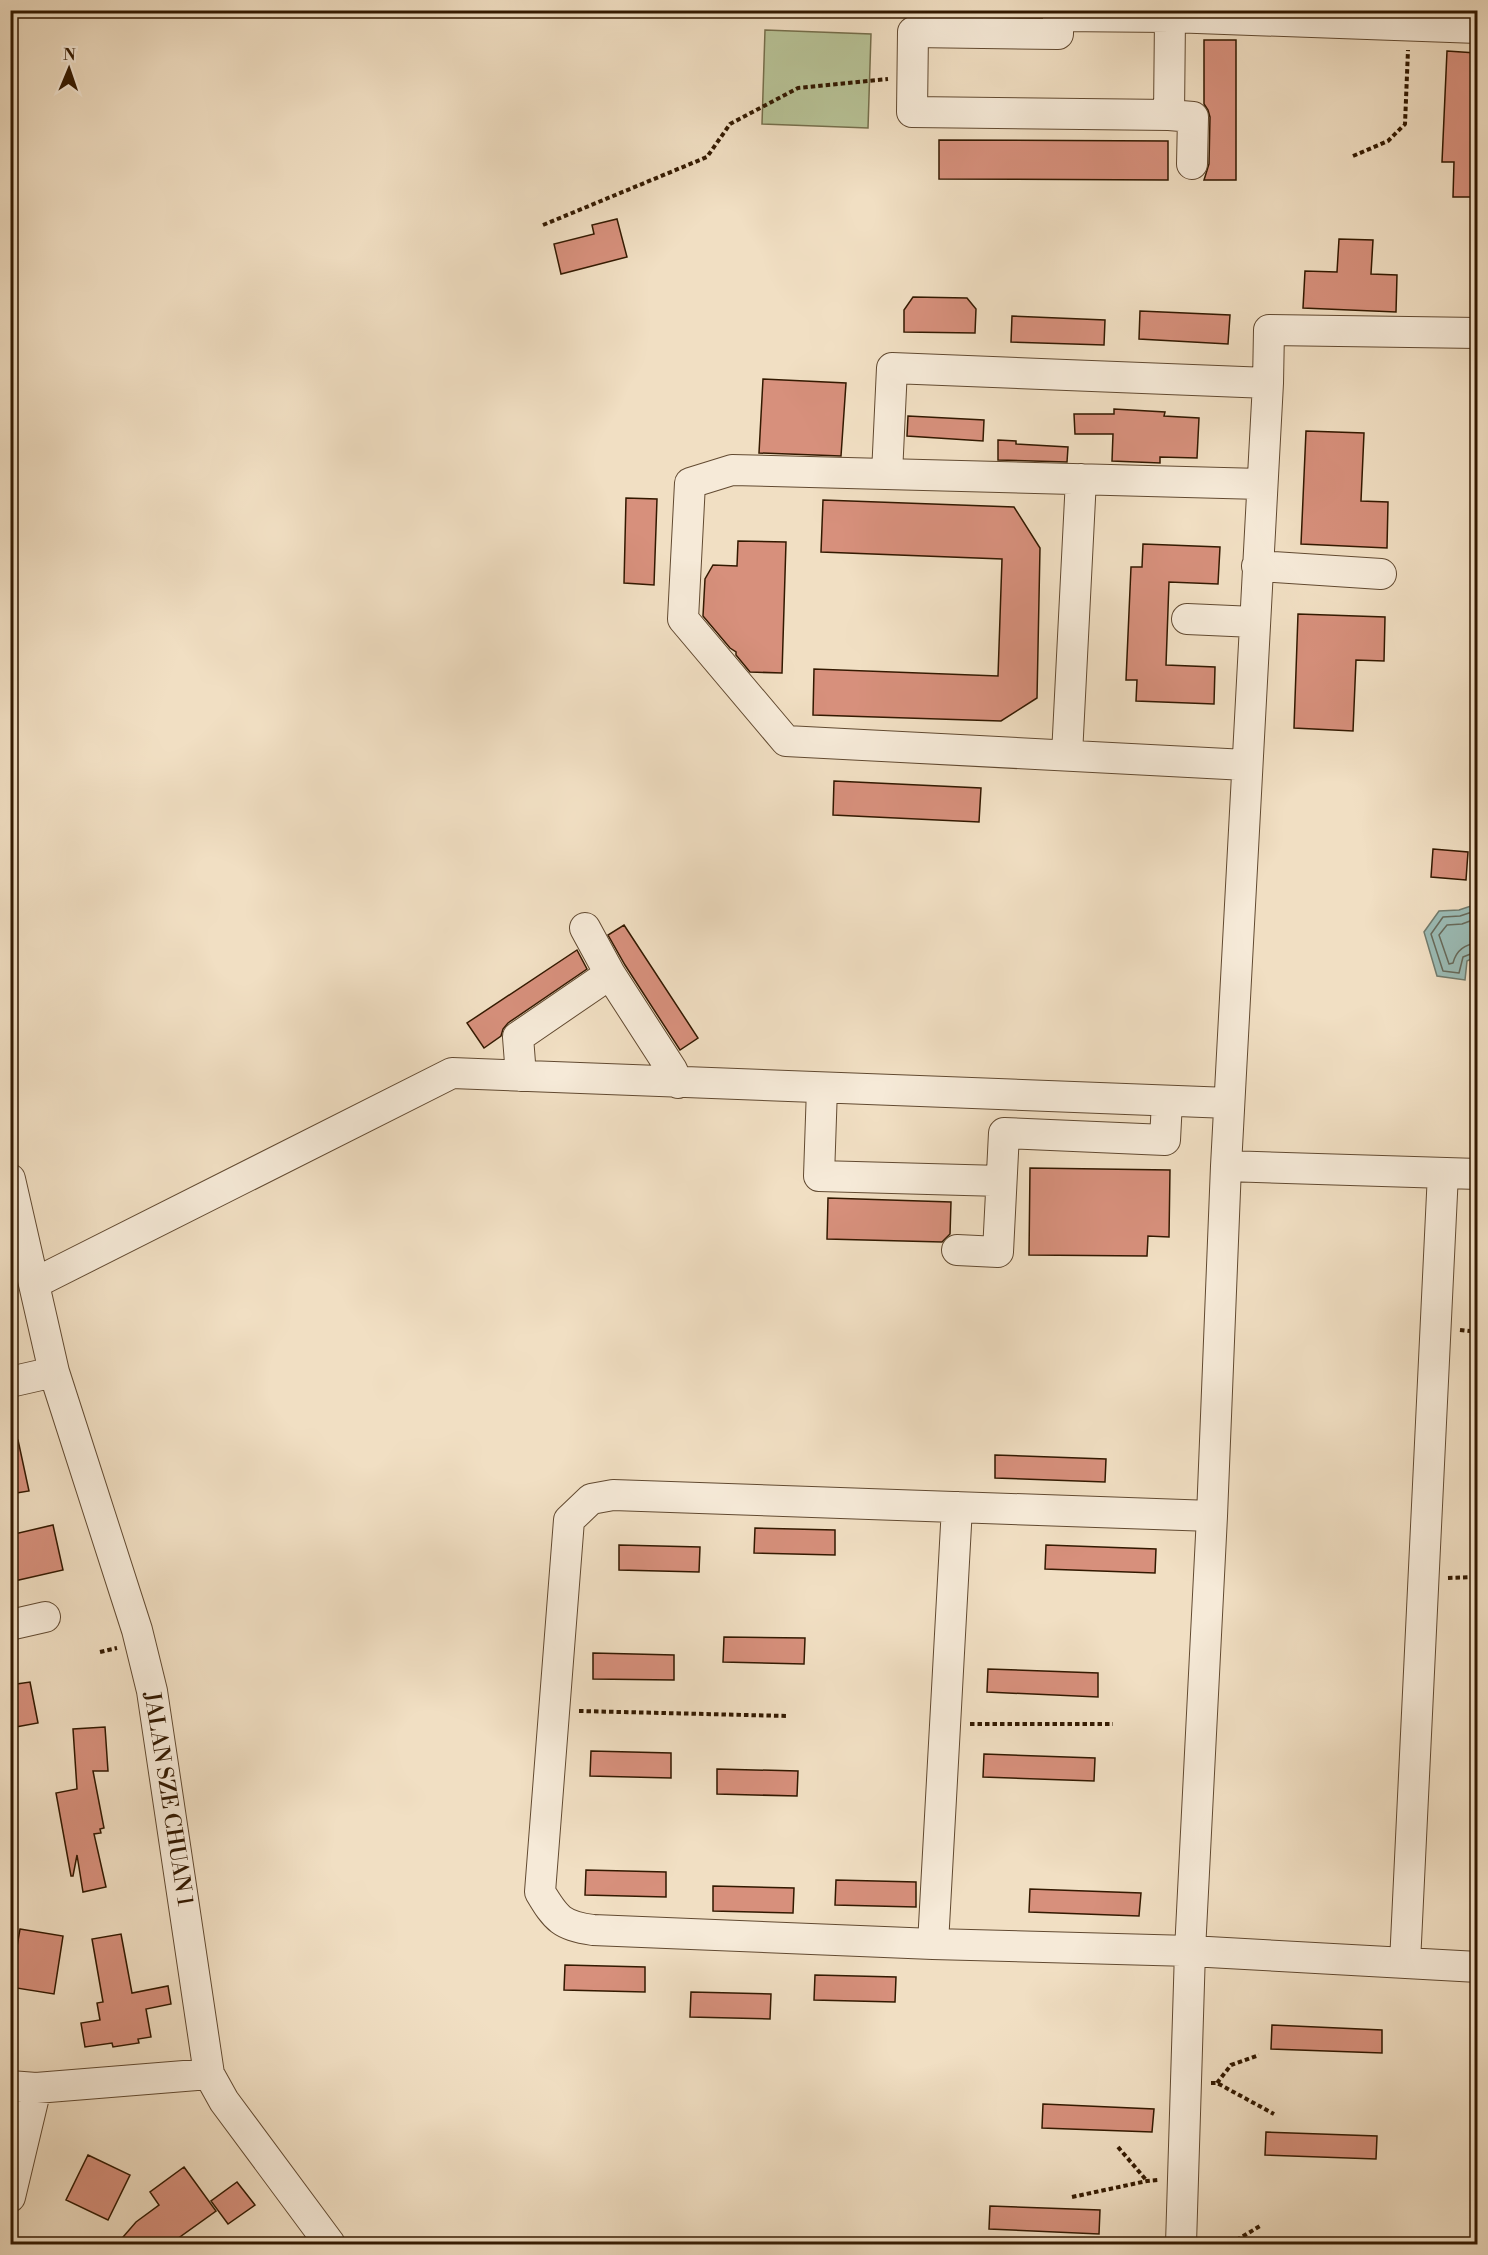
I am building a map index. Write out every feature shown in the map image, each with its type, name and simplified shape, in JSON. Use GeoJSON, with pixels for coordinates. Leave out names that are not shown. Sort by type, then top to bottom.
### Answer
{"type":"FeatureCollection","features":[{"type":"Feature","properties":{"kind":"street"},"geometry":{"type":"LineString","coordinates":[[1192,164],[1193,117],[912,112],[913,32],[1058,34],[1058,16],[1220,15],[1478,28]]}},
{"type":"Feature","properties":{"kind":"street"},"geometry":{"type":"LineString","coordinates":[[1169,115],[1170,17]]}},
{"type":"Feature","properties":{"kind":"street"},"geometry":{"type":"LineString","coordinates":[[1181,2244],[1190,1951],[1212,1516],[1226,1166],[1269,330],[1478,333]]}},
{"type":"Feature","properties":{"kind":"street"},"geometry":{"type":"LineString","coordinates":[[887,474],[892,368],[1268,383]]}},
{"type":"Feature","properties":{"kind":"street"},"geometry":{"type":"LineString","coordinates":[[1246,765],[786,741],[683,619],[690,483],[732,470],[1261,484]]}},
{"type":"Feature","properties":{"kind":"street"},"geometry":{"type":"LineString","coordinates":[[1067,755],[1081,479]]}},
{"type":"Feature","properties":{"kind":"street"},"geometry":{"type":"LineString","coordinates":[[1257,566],[1381,574]]}},
{"type":"Feature","properties":{"kind":"street"},"geometry":{"type":"LineString","coordinates":[[1187,619],[1254,622]]}},
{"type":"Feature","properties":{"kind":"street"},"geometry":{"type":"LineString","coordinates":[[585,928],[610,974],[678,1083]]}},
{"type":"Feature","properties":{"kind":"street"},"geometry":{"type":"LineString","coordinates":[[521,1076],[518,1037],[610,974]]}},
{"type":"Feature","properties":{"kind":"street"},"geometry":{"type":"LineString","coordinates":[[35,1283],[452,1073],[1229,1103]]}},
{"type":"Feature","properties":{"kind":"street"},"geometry":{"type":"LineString","coordinates":[[822,1088],[819,1176],[1001,1181]]}},
{"type":"Feature","properties":{"kind":"street"},"geometry":{"type":"LineString","coordinates":[[957,1250],[998,1252],[1004,1133],[1165,1140],[1167,1101]]}},
{"type":"Feature","properties":{"kind":"street"},"geometry":{"type":"LineString","coordinates":[[1226,1166],[1478,1174]]}},
{"type":"Feature","properties":{"kind":"street"},"geometry":{"type":"LineString","coordinates":[[1406,1963],[1443,1173]]}},
{"type":"Feature","properties":{"kind":"street","name":"JALAN SZE CHUAN 1"},"geometry":{"type":"LineString","coordinates":[[10,1179],[54,1372],[137,1630],[152,1691],[209,2074],[224,2101],[321,2241]]}},
{"type":"Feature","properties":{"kind":"street"},"geometry":{"type":"LineString","coordinates":[[10,1382],[54,1372]]}},
{"type":"Feature","properties":{"kind":"street"},"geometry":{"type":"LineString","coordinates":[[1212,1516],[613,1495],[591,1499],[569,1520],[540,1892],[551,1912],[571,1927],[593,1930],[933,1944],[1190,1951],[1478,1967]]}},
{"type":"Feature","properties":{"kind":"street"},"geometry":{"type":"LineString","coordinates":[[933,1944],[957,1507]]}},
{"type":"Feature","properties":{"kind":"street"},"geometry":{"type":"LineString","coordinates":[[10,1625],[45,1617]]}},
{"type":"Feature","properties":{"kind":"street"},"geometry":{"type":"LineString","coordinates":[[10,2197],[23,2087],[209,2074]]}},
{"type":"Feature","properties":{"kind":"path"},"geometry":{"type":"LineString","coordinates":[[1353,156],[1388,141],[1405,124],[1409,25]]}},
{"type":"Feature","properties":{"kind":"path"},"geometry":{"type":"LineString","coordinates":[[543,225],[707,158],[730,123],[798,88],[912,77]]}},
{"type":"Feature","properties":{"kind":"path"},"geometry":{"type":"LineString","coordinates":[[554,1710],[788,1716]]}},
{"type":"Feature","properties":{"kind":"path"},"geometry":{"type":"LineString","coordinates":[[945,1724],[1113,1724]]}},
{"type":"Feature","properties":{"kind":"path"},"geometry":{"type":"LineString","coordinates":[[1217,2083],[1232,2065],[1258,2055]]}},
{"type":"Feature","properties":{"kind":"path"},"geometry":{"type":"LineString","coordinates":[[1186,2083],[1217,2083],[1275,2114]]}},
{"type":"Feature","properties":{"kind":"path"},"geometry":{"type":"LineString","coordinates":[[1118,2147],[1147,2181]]}},
{"type":"Feature","properties":{"kind":"path"},"geometry":{"type":"LineString","coordinates":[[1072,2197],[1147,2181],[1183,2179]]}},
{"type":"Feature","properties":{"kind":"path"},"geometry":{"type":"LineString","coordinates":[[1230,2244],[1260,2226]]}},
{"type":"Feature","properties":{"kind":"green space"},"geometry":{"type":"Polygon","coordinates":[[[765,30],[871,34],[868,128],[762,124],[765,30]]]}},
{"type":"Feature","properties":{"kind":"water"},"geometry":{"type":"Polygon","coordinates":[[[1477,904],[1477,956],[1467,961],[1465,980],[1437,976],[1424,932],[1439,911],[1459,910],[1477,904]]]}},
{"type":"Feature","properties":{"kind":"building"},"geometry":{"type":"Polygon","coordinates":[[[1204,40],[1236,40],[1236,180],[1204,180],[1209,164],[1210,117],[1204,104],[1204,40]]]}},
{"type":"Feature","properties":{"kind":"building"},"geometry":{"type":"Polygon","coordinates":[[[1447,51],[1476,53],[1471,171],[1478,171],[1478,197],[1453,197],[1454,162],[1442,162],[1447,51]]]}},
{"type":"Feature","properties":{"kind":"building"},"geometry":{"type":"Polygon","coordinates":[[[939,140],[1168,141],[1168,180],[939,179],[939,140]]]}},
{"type":"Feature","properties":{"kind":"building"},"geometry":{"type":"Polygon","coordinates":[[[617,219],[627,257],[561,274],[554,244],[594,234],[592,225],[617,219]]]}},
{"type":"Feature","properties":{"kind":"building"},"geometry":{"type":"Polygon","coordinates":[[[1339,239],[1373,240],[1371,274],[1397,275],[1396,312],[1303,308],[1305,271],[1337,272],[1339,239]]]}},
{"type":"Feature","properties":{"kind":"building"},"geometry":{"type":"Polygon","coordinates":[[[913,297],[967,298],[976,309],[975,333],[904,332],[904,310],[913,297]]]}},
{"type":"Feature","properties":{"kind":"building"},"geometry":{"type":"Polygon","coordinates":[[[1140,311],[1230,315],[1228,344],[1139,339],[1140,311]]]}},
{"type":"Feature","properties":{"kind":"building"},"geometry":{"type":"Polygon","coordinates":[[[1012,316],[1105,320],[1104,345],[1011,342],[1012,316]]]}},
{"type":"Feature","properties":{"kind":"building"},"geometry":{"type":"Polygon","coordinates":[[[763,379],[846,383],[841,456],[759,453],[763,379]]]}},
{"type":"Feature","properties":{"kind":"building"},"geometry":{"type":"Polygon","coordinates":[[[1114,409],[1165,412],[1164,416],[1199,418],[1197,458],[1160,457],[1160,463],[1112,461],[1113,434],[1075,434],[1074,414],[1114,414],[1114,409]]]}},
{"type":"Feature","properties":{"kind":"building"},"geometry":{"type":"Polygon","coordinates":[[[908,416],[984,420],[983,441],[907,436],[908,416]]]}},
{"type":"Feature","properties":{"kind":"building"},"geometry":{"type":"Polygon","coordinates":[[[1306,431],[1364,433],[1361,501],[1388,502],[1387,548],[1301,544],[1306,431]]]}},
{"type":"Feature","properties":{"kind":"building"},"geometry":{"type":"Polygon","coordinates":[[[998,440],[1016,441],[1016,444],[1068,447],[1067,462],[998,460],[998,440]]]}},
{"type":"Feature","properties":{"kind":"building"},"geometry":{"type":"Polygon","coordinates":[[[626,498],[657,499],[654,585],[624,583],[626,498]]]}},
{"type":"Feature","properties":{"kind":"building"},"geometry":{"type":"Polygon","coordinates":[[[823,500],[1014,507],[1040,548],[1037,698],[1001,721],[813,715],[814,669],[998,676],[1002,559],[821,552],[823,500]]]}},
{"type":"Feature","properties":{"kind":"building"},"geometry":{"type":"Polygon","coordinates":[[[738,541],[786,542],[782,673],[750,672],[736,652],[703,616],[705,579],[713,565],[737,566],[738,541]]]}},
{"type":"Feature","properties":{"kind":"building"},"geometry":{"type":"Polygon","coordinates":[[[1143,544],[1220,547],[1218,584],[1169,582],[1166,665],[1215,667],[1214,704],[1136,701],[1137,680],[1126,680],[1131,567],[1142,567],[1143,544]]]}},
{"type":"Feature","properties":{"kind":"building"},"geometry":{"type":"Polygon","coordinates":[[[1298,614],[1385,617],[1384,661],[1356,660],[1353,731],[1294,728],[1298,614]]]}},
{"type":"Feature","properties":{"kind":"building"},"geometry":{"type":"Polygon","coordinates":[[[834,781],[981,788],[979,822],[833,815],[834,781]]]}},
{"type":"Feature","properties":{"kind":"building"},"geometry":{"type":"Polygon","coordinates":[[[1433,849],[1468,852],[1466,880],[1431,877],[1433,849]]]}},
{"type":"Feature","properties":{"kind":"building"},"geometry":{"type":"Polygon","coordinates":[[[624,925],[698,1038],[680,1050],[608,935],[624,925]]]}},
{"type":"Feature","properties":{"kind":"building"},"geometry":{"type":"Polygon","coordinates":[[[577,950],[587,969],[508,1023],[501,1036],[484,1048],[467,1023],[577,950]]]}},
{"type":"Feature","properties":{"kind":"building"},"geometry":{"type":"Polygon","coordinates":[[[1030,1168],[1170,1170],[1169,1237],[1148,1236],[1147,1256],[1029,1255],[1030,1168]]]}},
{"type":"Feature","properties":{"kind":"building"},"geometry":{"type":"Polygon","coordinates":[[[828,1198],[951,1202],[950,1234],[942,1242],[827,1239],[828,1198]]]}},
{"type":"Feature","properties":{"kind":"building"},"geometry":{"type":"Polygon","coordinates":[[[10,1440],[18,1440],[29,1491],[10,1494],[10,1440]]]}},
{"type":"Feature","properties":{"kind":"building"},"geometry":{"type":"Polygon","coordinates":[[[995,1455],[1106,1459],[1105,1482],[995,1478],[995,1455]]]}},
{"type":"Feature","properties":{"kind":"building"},"geometry":{"type":"Polygon","coordinates":[[[53,1525],[63,1570],[10,1582],[10,1535],[53,1525]]]}},
{"type":"Feature","properties":{"kind":"building"},"geometry":{"type":"Polygon","coordinates":[[[755,1528],[835,1530],[835,1555],[754,1553],[755,1528]]]}},
{"type":"Feature","properties":{"kind":"building"},"geometry":{"type":"Polygon","coordinates":[[[619,1545],[700,1547],[699,1572],[619,1570],[619,1545]]]}},
{"type":"Feature","properties":{"kind":"building"},"geometry":{"type":"Polygon","coordinates":[[[1046,1545],[1156,1549],[1155,1573],[1045,1569],[1046,1545]]]}},
{"type":"Feature","properties":{"kind":"building"},"geometry":{"type":"Polygon","coordinates":[[[724,1637],[805,1638],[804,1664],[723,1662],[724,1637]]]}},
{"type":"Feature","properties":{"kind":"building"},"geometry":{"type":"Polygon","coordinates":[[[593,1653],[674,1655],[674,1680],[593,1679],[593,1653]]]}},
{"type":"Feature","properties":{"kind":"building"},"geometry":{"type":"Polygon","coordinates":[[[988,1669],[1098,1673],[1098,1697],[987,1692],[988,1669]]]}},
{"type":"Feature","properties":{"kind":"building"},"geometry":{"type":"Polygon","coordinates":[[[30,1682],[38,1723],[10,1728],[10,1685],[30,1682]]]}},
{"type":"Feature","properties":{"kind":"building"},"geometry":{"type":"Polygon","coordinates":[[[105,1727],[108,1771],[93,1771],[104,1828],[100,1829],[101,1833],[94,1834],[106,1887],[83,1892],[77,1855],[73,1876],[71,1876],[56,1793],[77,1789],[73,1729],[105,1727]]]}},
{"type":"Feature","properties":{"kind":"building"},"geometry":{"type":"Polygon","coordinates":[[[591,1751],[671,1753],[671,1778],[590,1776],[591,1751]]]}},
{"type":"Feature","properties":{"kind":"building"},"geometry":{"type":"Polygon","coordinates":[[[984,1754],[1095,1758],[1094,1781],[983,1777],[984,1754]]]}},
{"type":"Feature","properties":{"kind":"building"},"geometry":{"type":"Polygon","coordinates":[[[717,1769],[798,1771],[797,1796],[717,1794],[717,1769]]]}},
{"type":"Feature","properties":{"kind":"building"},"geometry":{"type":"Polygon","coordinates":[[[586,1870],[666,1872],[666,1897],[585,1895],[586,1870]]]}},
{"type":"Feature","properties":{"kind":"building"},"geometry":{"type":"Polygon","coordinates":[[[836,1880],[916,1882],[916,1907],[835,1905],[836,1880]]]}},
{"type":"Feature","properties":{"kind":"building"},"geometry":{"type":"Polygon","coordinates":[[[713,1886],[794,1888],[793,1913],[713,1911],[713,1886]]]}},
{"type":"Feature","properties":{"kind":"building"},"geometry":{"type":"Polygon","coordinates":[[[1030,1889],[1141,1893],[1139,1916],[1029,1912],[1030,1889]]]}},
{"type":"Feature","properties":{"kind":"building"},"geometry":{"type":"Polygon","coordinates":[[[20,1929],[63,1936],[54,1994],[10,1987],[20,1929]]]}},
{"type":"Feature","properties":{"kind":"building"},"geometry":{"type":"Polygon","coordinates":[[[121,1934],[132,1993],[168,1986],[171,2004],[146,2009],[151,2037],[138,2039],[139,2043],[113,2047],[112,2043],[85,2047],[81,2023],[100,2020],[97,2003],[103,2002],[92,1939],[121,1934]]]}},
{"type":"Feature","properties":{"kind":"building"},"geometry":{"type":"Polygon","coordinates":[[[565,1965],[645,1967],[645,1992],[564,1990],[565,1965]]]}},
{"type":"Feature","properties":{"kind":"building"},"geometry":{"type":"Polygon","coordinates":[[[815,1975],[896,1977],[895,2002],[814,2000],[815,1975]]]}},
{"type":"Feature","properties":{"kind":"building"},"geometry":{"type":"Polygon","coordinates":[[[691,1992],[771,1994],[770,2019],[690,2017],[691,1992]]]}},
{"type":"Feature","properties":{"kind":"building"},"geometry":{"type":"Polygon","coordinates":[[[1272,2025],[1382,2030],[1382,2053],[1271,2049],[1272,2025]]]}},
{"type":"Feature","properties":{"kind":"building"},"geometry":{"type":"Polygon","coordinates":[[[1043,2104],[1154,2109],[1152,2132],[1042,2128],[1043,2104]]]}},
{"type":"Feature","properties":{"kind":"building"},"geometry":{"type":"Polygon","coordinates":[[[1266,2132],[1377,2136],[1376,2159],[1265,2155],[1266,2132]]]}},
{"type":"Feature","properties":{"kind":"building"},"geometry":{"type":"Polygon","coordinates":[[[88,2155],[130,2175],[108,2220],[66,2200],[88,2155]]]}},
{"type":"Feature","properties":{"kind":"building"},"geometry":{"type":"Polygon","coordinates":[[[184,2167],[216,2211],[170,2244],[117,2244],[136,2222],[159,2205],[150,2192],[184,2167]]]}},
{"type":"Feature","properties":{"kind":"building"},"geometry":{"type":"Polygon","coordinates":[[[237,2182],[255,2205],[228,2224],[211,2201],[237,2182]]]}},
{"type":"Feature","properties":{"kind":"building"},"geometry":{"type":"Polygon","coordinates":[[[990,2206],[1100,2210],[1099,2234],[989,2229],[990,2206]]]}}]}
